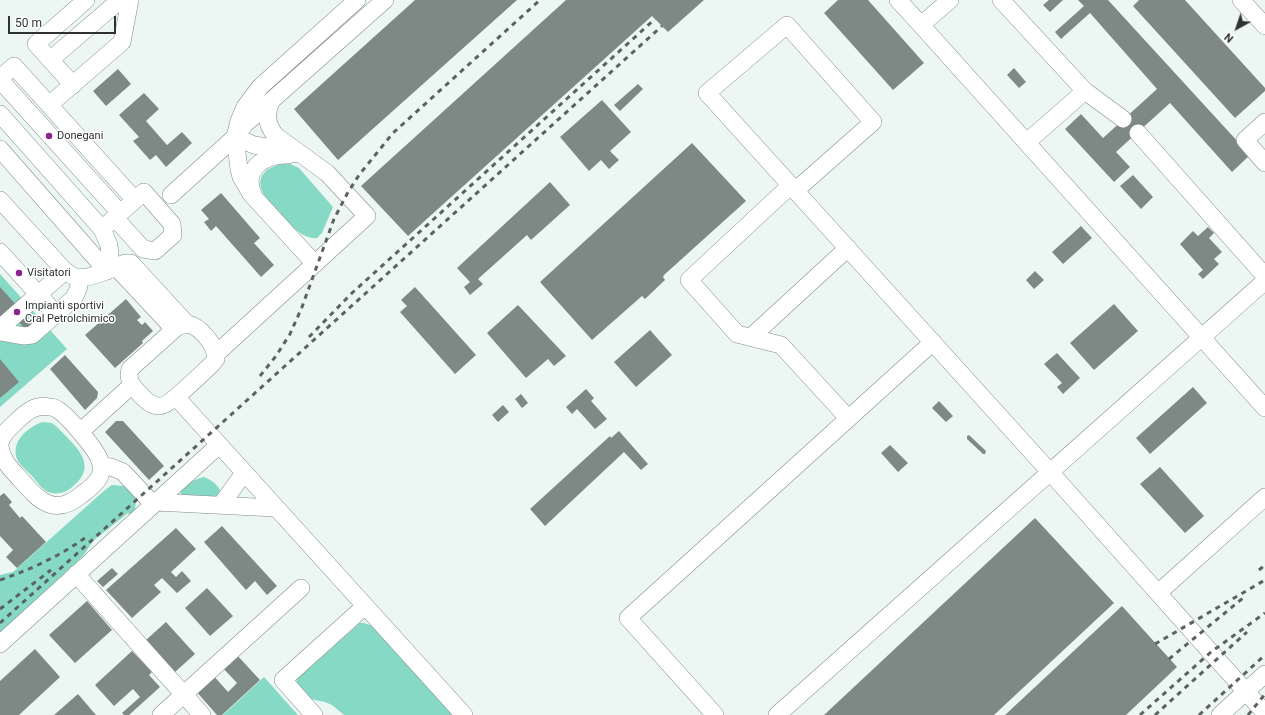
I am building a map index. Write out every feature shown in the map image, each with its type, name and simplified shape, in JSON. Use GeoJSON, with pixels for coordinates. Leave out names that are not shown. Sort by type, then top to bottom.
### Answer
{"type":"FeatureCollection","features":[{"type":"Feature","properties":{"kind":"street"},"geometry":{"type":"LineString","coordinates":[[74,84],[36,44],[86,0]]}},
{"type":"Feature","properties":{"kind":"street"},"geometry":{"type":"LineString","coordinates":[[50,60],[120,0]]}},
{"type":"Feature","properties":{"kind":"street"},"geometry":{"type":"LineString","coordinates":[[49,105],[122,42],[130,0]]}},
{"type":"Feature","properties":{"kind":"street"},"geometry":{"type":"LineString","coordinates":[[315,264],[253,196],[241,176],[235,137],[241,115],[256,91],[357,0]]}},
{"type":"Feature","properties":{"kind":"street"},"geometry":{"type":"LineString","coordinates":[[171,195],[235,137],[245,124],[385,0]]}},
{"type":"Feature","properties":{"kind":"street"},"geometry":{"type":"LineString","coordinates":[[898,0],[1265,408]]}},
{"type":"Feature","properties":{"kind":"street"},"geometry":{"type":"LineString","coordinates":[[921,25],[950,0]]}},
{"type":"Feature","properties":{"kind":"street"},"geometry":{"type":"LineString","coordinates":[[1001,0],[1085,91],[1123,119]]}},
{"type":"Feature","properties":{"kind":"street"},"geometry":{"type":"LineString","coordinates":[[1242,0],[1265,26]]}},
{"type":"Feature","properties":{"kind":"street"},"geometry":{"type":"LineString","coordinates":[[848,418],[781,344],[737,334],[689,280],[794,188],[873,122],[787,25],[708,93],[794,188],[933,342],[1050,472],[1265,713]]}},
{"type":"Feature","properties":{"kind":"street"},"geometry":{"type":"LineString","coordinates":[[112,220],[0,79],[14,66],[135,200]]}},
{"type":"Feature","properties":{"kind":"street"},"geometry":{"type":"LineString","coordinates":[[1026,142],[1085,91]]}},
{"type":"Feature","properties":{"kind":"street"},"geometry":{"type":"LineString","coordinates":[[216,354],[367,216],[332,178],[276,136],[269,126],[267,112],[272,100]]}},
{"type":"Feature","properties":{"kind":"street"},"geometry":{"type":"LineString","coordinates":[[0,114],[112,220],[143,249],[155,251],[173,235],[172,224],[144,192],[112,220],[109,246],[116,267]]}},
{"type":"Feature","properties":{"kind":"street"},"geometry":{"type":"LineString","coordinates":[[1265,122],[1245,140],[1265,162]]}},
{"type":"Feature","properties":{"kind":"street"},"geometry":{"type":"LineString","coordinates":[[1138,133],[1265,276]]}},
{"type":"Feature","properties":{"kind":"street"},"geometry":{"type":"LineString","coordinates":[[235,137],[254,145],[279,149],[312,162]]}},
{"type":"Feature","properties":{"kind":"street"},"geometry":{"type":"LineString","coordinates":[[0,149],[84,245],[116,267],[181,326]]}},
{"type":"Feature","properties":{"kind":"street"},"geometry":{"type":"LineString","coordinates":[[253,196],[249,181],[250,176],[258,164],[276,155],[296,155]]}},
{"type":"Feature","properties":{"kind":"street"},"geometry":{"type":"LineString","coordinates":[[0,200],[67,270],[80,286],[73,299],[42,328],[28,336],[0,332]]}},
{"type":"Feature","properties":{"kind":"street"},"geometry":{"type":"LineString","coordinates":[[751,337],[848,248]]}},
{"type":"Feature","properties":{"kind":"street"},"geometry":{"type":"LineString","coordinates":[[0,252],[56,314]]}},
{"type":"Feature","properties":{"kind":"street"},"geometry":{"type":"LineString","coordinates":[[0,328],[67,270],[95,275],[116,267]]}},
{"type":"Feature","properties":{"kind":"street"},"geometry":{"type":"LineString","coordinates":[[777,715],[1265,281]]}},
{"type":"Feature","properties":{"kind":"street"},"geometry":{"type":"LineString","coordinates":[[194,325],[198,328],[212,344],[216,354],[216,359],[212,364],[164,405],[154,405],[144,398],[132,385],[129,378],[130,369],[134,364],[181,326],[194,325]]}},
{"type":"Feature","properties":{"kind":"street"},"geometry":{"type":"LineString","coordinates":[[715,715],[628,618],[933,342]]}},
{"type":"Feature","properties":{"kind":"street"},"geometry":{"type":"LineString","coordinates":[[80,432],[132,385]]}},
{"type":"Feature","properties":{"kind":"street"},"geometry":{"type":"LineString","coordinates":[[176,396],[464,715]]}},
{"type":"Feature","properties":{"kind":"street"},"geometry":{"type":"LineString","coordinates":[[41,406],[58,409],[80,432],[95,449],[101,461],[101,474],[94,485],[70,503],[63,506],[48,504],[34,495],[2,458],[0,442],[7,430],[25,413],[41,406]]}},
{"type":"Feature","properties":{"kind":"street"},"geometry":{"type":"LineString","coordinates":[[0,644],[218,444]]}},
{"type":"Feature","properties":{"kind":"street"},"geometry":{"type":"LineString","coordinates":[[101,466],[111,467],[123,472],[154,503],[276,508]]}},
{"type":"Feature","properties":{"kind":"street"},"geometry":{"type":"LineString","coordinates":[[222,505],[244,473]]}},
{"type":"Feature","properties":{"kind":"street"},"geometry":{"type":"LineString","coordinates":[[1158,593],[1265,497]]}},
{"type":"Feature","properties":{"kind":"street"},"geometry":{"type":"LineString","coordinates":[[76,574],[202,715]]}},
{"type":"Feature","properties":{"kind":"street"},"geometry":{"type":"LineString","coordinates":[[161,715],[301,588]]}},
{"type":"Feature","properties":{"kind":"street"},"geometry":{"type":"LineString","coordinates":[[314,715],[283,680],[365,606]]}},
{"type":"Feature","properties":{"kind":"street"},"geometry":{"type":"LineString","coordinates":[[1220,715],[1265,674]]}},
{"type":"Feature","properties":{"kind":"green space"},"geometry":{"type":"Polygon","coordinates":[[[288,163],[299,168],[333,207],[322,233],[317,238],[310,238],[295,229],[264,195],[261,188],[260,182],[265,172],[275,166],[288,163]]]}},
{"type":"Feature","properties":{"kind":"green space","name":"Impianti sportivi Cral Petrolchimico"},"geometry":{"type":"Polygon","coordinates":[[[0,274],[67,349],[0,407],[0,274]]]}},
{"type":"Feature","properties":{"kind":"green space"},"geometry":{"type":"Polygon","coordinates":[[[43,422],[52,423],[57,427],[71,441],[82,456],[84,471],[80,480],[69,490],[63,492],[51,493],[44,489],[18,461],[16,454],[16,448],[21,437],[31,428],[43,422]]]}},
{"type":"Feature","properties":{"kind":"green space"},"geometry":{"type":"Polygon","coordinates":[[[204,477],[220,489],[221,492],[217,498],[181,495],[181,490],[186,486],[195,480],[204,477]]]}},
{"type":"Feature","properties":{"kind":"green space"},"geometry":{"type":"Polygon","coordinates":[[[112,485],[125,486],[136,497],[135,512],[131,516],[128,513],[93,541],[83,556],[0,633],[0,575],[13,572],[112,485]]]}},
{"type":"Feature","properties":{"kind":"green space"},"geometry":{"type":"Polygon","coordinates":[[[360,623],[373,626],[453,715],[344,715],[332,705],[310,699],[295,685],[298,678],[360,623]]]}},
{"type":"Feature","properties":{"kind":"green space"},"geometry":{"type":"Polygon","coordinates":[[[264,677],[298,715],[223,715],[264,677]]]}},
{"type":"Feature","properties":{"kind":"building"},"geometry":{"type":"Polygon","coordinates":[[[415,0],[517,0],[338,160],[294,109],[415,0]]]}},
{"type":"Feature","properties":{"kind":"building"},"geometry":{"type":"Polygon","coordinates":[[[566,0],[704,0],[668,32],[652,16],[408,236],[361,186],[566,0]]]}},
{"type":"Feature","properties":{"kind":"building"},"geometry":{"type":"Polygon","coordinates":[[[838,0],[868,0],[924,63],[893,90],[824,13],[838,0]]]}},
{"type":"Feature","properties":{"kind":"building"},"geometry":{"type":"Polygon","coordinates":[[[1049,0],[1063,0],[1050,12],[1043,5],[1049,0]]]}},
{"type":"Feature","properties":{"kind":"building"},"geometry":{"type":"Polygon","coordinates":[[[1078,0],[1108,0],[1250,155],[1232,172],[1170,103],[1116,152],[1130,167],[1114,182],[1065,129],[1081,114],[1103,138],[1157,89],[1090,13],[1061,39],[1055,32],[1084,6],[1078,0]]]}},
{"type":"Feature","properties":{"kind":"building"},"geometry":{"type":"Polygon","coordinates":[[[1139,0],[1185,0],[1265,88],[1265,91],[1235,118],[1133,6],[1139,0]]]}},
{"type":"Feature","properties":{"kind":"building"},"geometry":{"type":"Polygon","coordinates":[[[1014,68],[1026,82],[1019,88],[1007,75],[1014,68]]]}},
{"type":"Feature","properties":{"kind":"building"},"geometry":{"type":"Polygon","coordinates":[[[118,69],[131,84],[106,106],[93,91],[118,69]]]}},
{"type":"Feature","properties":{"kind":"building"},"geometry":{"type":"Polygon","coordinates":[[[638,84],[643,89],[620,111],[614,105],[638,84]]]}},
{"type":"Feature","properties":{"kind":"building"},"geometry":{"type":"Polygon","coordinates":[[[144,93],[159,109],[146,121],[167,145],[182,132],[192,143],[166,167],[156,155],[150,160],[133,141],[139,137],[119,115],[144,93]]]}},
{"type":"Feature","properties":{"kind":"building"},"geometry":{"type":"Polygon","coordinates":[[[602,100],[631,132],[610,151],[619,160],[609,169],[601,160],[589,171],[560,137],[602,100]]]}},
{"type":"Feature","properties":{"kind":"building"},"geometry":{"type":"Polygon","coordinates":[[[692,143],[746,201],[664,275],[663,277],[665,280],[645,299],[642,296],[592,340],[540,282],[692,143]]]}},
{"type":"Feature","properties":{"kind":"building"},"geometry":{"type":"Polygon","coordinates":[[[1133,175],[1153,197],[1141,209],[1120,186],[1133,175]]]}},
{"type":"Feature","properties":{"kind":"building"},"geometry":{"type":"Polygon","coordinates":[[[550,182],[570,205],[531,240],[527,235],[478,279],[483,284],[470,295],[464,287],[470,282],[457,268],[550,182]]]}},
{"type":"Feature","properties":{"kind":"building"},"geometry":{"type":"Polygon","coordinates":[[[221,193],[260,238],[254,243],[274,265],[261,277],[216,226],[211,231],[204,222],[209,219],[201,210],[221,193]]]}},
{"type":"Feature","properties":{"kind":"building"},"geometry":{"type":"Polygon","coordinates":[[[1081,226],[1092,238],[1063,264],[1052,252],[1081,226]]]}},
{"type":"Feature","properties":{"kind":"building"},"geometry":{"type":"Polygon","coordinates":[[[1208,227],[1214,233],[1209,238],[1222,252],[1214,259],[1219,264],[1203,279],[1198,274],[1203,270],[1180,244],[1193,231],[1198,236],[1208,227]]]}},
{"type":"Feature","properties":{"kind":"building"},"geometry":{"type":"Polygon","coordinates":[[[1035,271],[1044,280],[1034,289],[1026,280],[1035,271]]]}},
{"type":"Feature","properties":{"kind":"building"},"geometry":{"type":"Polygon","coordinates":[[[0,287],[18,307],[0,323],[0,287]]]}},
{"type":"Feature","properties":{"kind":"building"},"geometry":{"type":"Polygon","coordinates":[[[415,287],[476,355],[455,374],[400,312],[407,306],[401,300],[415,287]]]}},
{"type":"Feature","properties":{"kind":"building"},"geometry":{"type":"Polygon","coordinates":[[[126,299],[141,317],[137,320],[142,325],[145,322],[153,331],[142,341],[143,343],[115,368],[85,335],[126,299]]]}},
{"type":"Feature","properties":{"kind":"building"},"geometry":{"type":"Polygon","coordinates":[[[1114,304],[1138,331],[1094,370],[1070,343],[1114,304]]]}},
{"type":"Feature","properties":{"kind":"building"},"geometry":{"type":"Polygon","coordinates":[[[518,305],[566,356],[554,366],[548,359],[526,378],[487,333],[518,305]]]}},
{"type":"Feature","properties":{"kind":"building"},"geometry":{"type":"Polygon","coordinates":[[[24,316],[34,327],[28,332],[18,321],[24,316]]]}},
{"type":"Feature","properties":{"kind":"building"},"geometry":{"type":"Polygon","coordinates":[[[650,330],[672,355],[636,387],[614,362],[650,330]]]}},
{"type":"Feature","properties":{"kind":"building"},"geometry":{"type":"Polygon","coordinates":[[[1057,353],[1080,378],[1063,394],[1057,387],[1062,383],[1044,364],[1057,353]]]}},
{"type":"Feature","properties":{"kind":"building"},"geometry":{"type":"Polygon","coordinates":[[[65,355],[98,392],[97,398],[85,410],[50,369],[65,355]]]}},
{"type":"Feature","properties":{"kind":"building"},"geometry":{"type":"Polygon","coordinates":[[[0,359],[19,382],[0,398],[0,359]]]}},
{"type":"Feature","properties":{"kind":"building"},"geometry":{"type":"Polygon","coordinates":[[[1193,387],[1207,403],[1150,454],[1136,438],[1193,387]]]}},
{"type":"Feature","properties":{"kind":"building"},"geometry":{"type":"Polygon","coordinates":[[[586,389],[594,398],[591,401],[607,419],[595,429],[577,409],[572,414],[566,407],[586,389]]]}},
{"type":"Feature","properties":{"kind":"building"},"geometry":{"type":"Polygon","coordinates":[[[521,394],[528,403],[522,408],[515,399],[521,394]]]}},
{"type":"Feature","properties":{"kind":"building"},"geometry":{"type":"Polygon","coordinates":[[[939,401],[953,416],[946,422],[932,408],[939,401]]]}},
{"type":"Feature","properties":{"kind":"building"},"geometry":{"type":"Polygon","coordinates":[[[503,405],[509,412],[498,422],[492,415],[503,405]]]}},
{"type":"Feature","properties":{"kind":"building"},"geometry":{"type":"Polygon","coordinates":[[[116,421],[123,421],[164,466],[149,480],[105,432],[116,421]]]}},
{"type":"Feature","properties":{"kind":"building"},"geometry":{"type":"Polygon","coordinates":[[[619,431],[648,464],[641,470],[624,452],[545,526],[530,509],[610,436],[611,438],[619,431]]]}},
{"type":"Feature","properties":{"kind":"building"},"geometry":{"type":"Polygon","coordinates":[[[969,435],[986,451],[985,454],[983,454],[967,439],[967,436],[969,435]]]}},
{"type":"Feature","properties":{"kind":"building"},"geometry":{"type":"Polygon","coordinates":[[[890,445],[908,463],[898,472],[881,453],[890,445]]]}},
{"type":"Feature","properties":{"kind":"building"},"geometry":{"type":"Polygon","coordinates":[[[1160,467],[1204,516],[1185,533],[1140,484],[1160,467]]]}},
{"type":"Feature","properties":{"kind":"building"},"geometry":{"type":"Polygon","coordinates":[[[4,493],[12,502],[9,505],[20,518],[22,516],[46,542],[17,568],[6,557],[13,550],[0,536],[0,496],[4,493]]]}},
{"type":"Feature","properties":{"kind":"building"},"geometry":{"type":"Polygon","coordinates":[[[1035,518],[1114,603],[994,715],[824,715],[1035,518]]]}},
{"type":"Feature","properties":{"kind":"building"},"geometry":{"type":"Polygon","coordinates":[[[222,526],[277,586],[267,595],[255,581],[246,590],[204,542],[222,526]]]}},
{"type":"Feature","properties":{"kind":"building"},"geometry":{"type":"Polygon","coordinates":[[[176,528],[196,549],[171,572],[176,577],[182,571],[191,581],[177,593],[162,578],[154,585],[161,592],[132,618],[106,590],[176,528]]]}},
{"type":"Feature","properties":{"kind":"building"},"geometry":{"type":"Polygon","coordinates":[[[112,568],[118,574],[103,587],[97,581],[112,568]]]}},
{"type":"Feature","properties":{"kind":"building"},"geometry":{"type":"Polygon","coordinates":[[[207,588],[233,616],[210,636],[185,608],[207,588]]]}},
{"type":"Feature","properties":{"kind":"building"},"geometry":{"type":"Polygon","coordinates":[[[87,601],[112,630],[75,663],[49,635],[87,601]]]}},
{"type":"Feature","properties":{"kind":"building"},"geometry":{"type":"Polygon","coordinates":[[[1122,606],[1177,667],[1126,715],[1005,715],[1122,606]]]}},
{"type":"Feature","properties":{"kind":"building"},"geometry":{"type":"Polygon","coordinates":[[[166,622],[195,654],[175,672],[146,640],[166,622]]]}},
{"type":"Feature","properties":{"kind":"building"},"geometry":{"type":"Polygon","coordinates":[[[35,649],[60,677],[19,715],[0,715],[0,681],[35,649]]]}},
{"type":"Feature","properties":{"kind":"building"},"geometry":{"type":"Polygon","coordinates":[[[132,651],[152,672],[149,675],[160,687],[129,715],[124,715],[122,713],[140,697],[133,689],[114,706],[95,685],[132,651]]]}},
{"type":"Feature","properties":{"kind":"building"},"geometry":{"type":"Polygon","coordinates":[[[235,653],[260,680],[222,715],[217,715],[194,689],[212,674],[228,692],[237,683],[221,666],[235,653]]]}},
{"type":"Feature","properties":{"kind":"building"},"geometry":{"type":"Polygon","coordinates":[[[78,694],[96,715],[54,715],[78,694]]]}},
{"type":"Feature","properties":{"kind":"railway"},"geometry":{"type":"LineString","coordinates":[[260,376],[276,356],[290,334],[302,307],[334,219],[359,175],[393,133],[540,0]]}},
{"type":"Feature","properties":{"kind":"railway"},"geometry":{"type":"LineString","coordinates":[[309,337],[352,293],[655,19]]}},
{"type":"Feature","properties":{"kind":"railway"},"geometry":{"type":"LineString","coordinates":[[0,623],[662,26]]}},
{"type":"Feature","properties":{"kind":"railway"},"geometry":{"type":"LineString","coordinates":[[0,580],[46,561],[89,535]]}},
{"type":"Feature","properties":{"kind":"railway"},"geometry":{"type":"LineString","coordinates":[[1259,570],[1265,565]]}},
{"type":"Feature","properties":{"kind":"railway"},"geometry":{"type":"LineString","coordinates":[[0,609],[51,570]]}},
{"type":"Feature","properties":{"kind":"railway"},"geometry":{"type":"LineString","coordinates":[[1155,644],[1265,580]]}},
{"type":"Feature","properties":{"kind":"railway"},"geometry":{"type":"LineString","coordinates":[[1169,659],[1243,598]]}},
{"type":"Feature","properties":{"kind":"railway"},"geometry":{"type":"LineString","coordinates":[[1140,715],[1211,652],[1265,613]]}},
{"type":"Feature","properties":{"kind":"railway"},"geometry":{"type":"LineString","coordinates":[[1155,715],[1247,632]]}},
{"type":"Feature","properties":{"kind":"railway"},"geometry":{"type":"LineString","coordinates":[[1199,715],[1265,655]]}},
{"type":"Feature","properties":{"kind":"railway"},"geometry":{"type":"LineString","coordinates":[[1248,715],[1265,694]]}},
{"type":"Feature","properties":{"kind":"place","name":"Donegani"},"geometry":{"type":"Point","coordinates":[49,136]}},
{"type":"Feature","properties":{"kind":"place","name":"Visitatori"},"geometry":{"type":"Point","coordinates":[19,273]}},
{"type":"Feature","properties":{"kind":"place","name":"Impianti sportivi Cral Petrolchimico"},"geometry":{"type":"Point","coordinates":[17,312]}}]}
